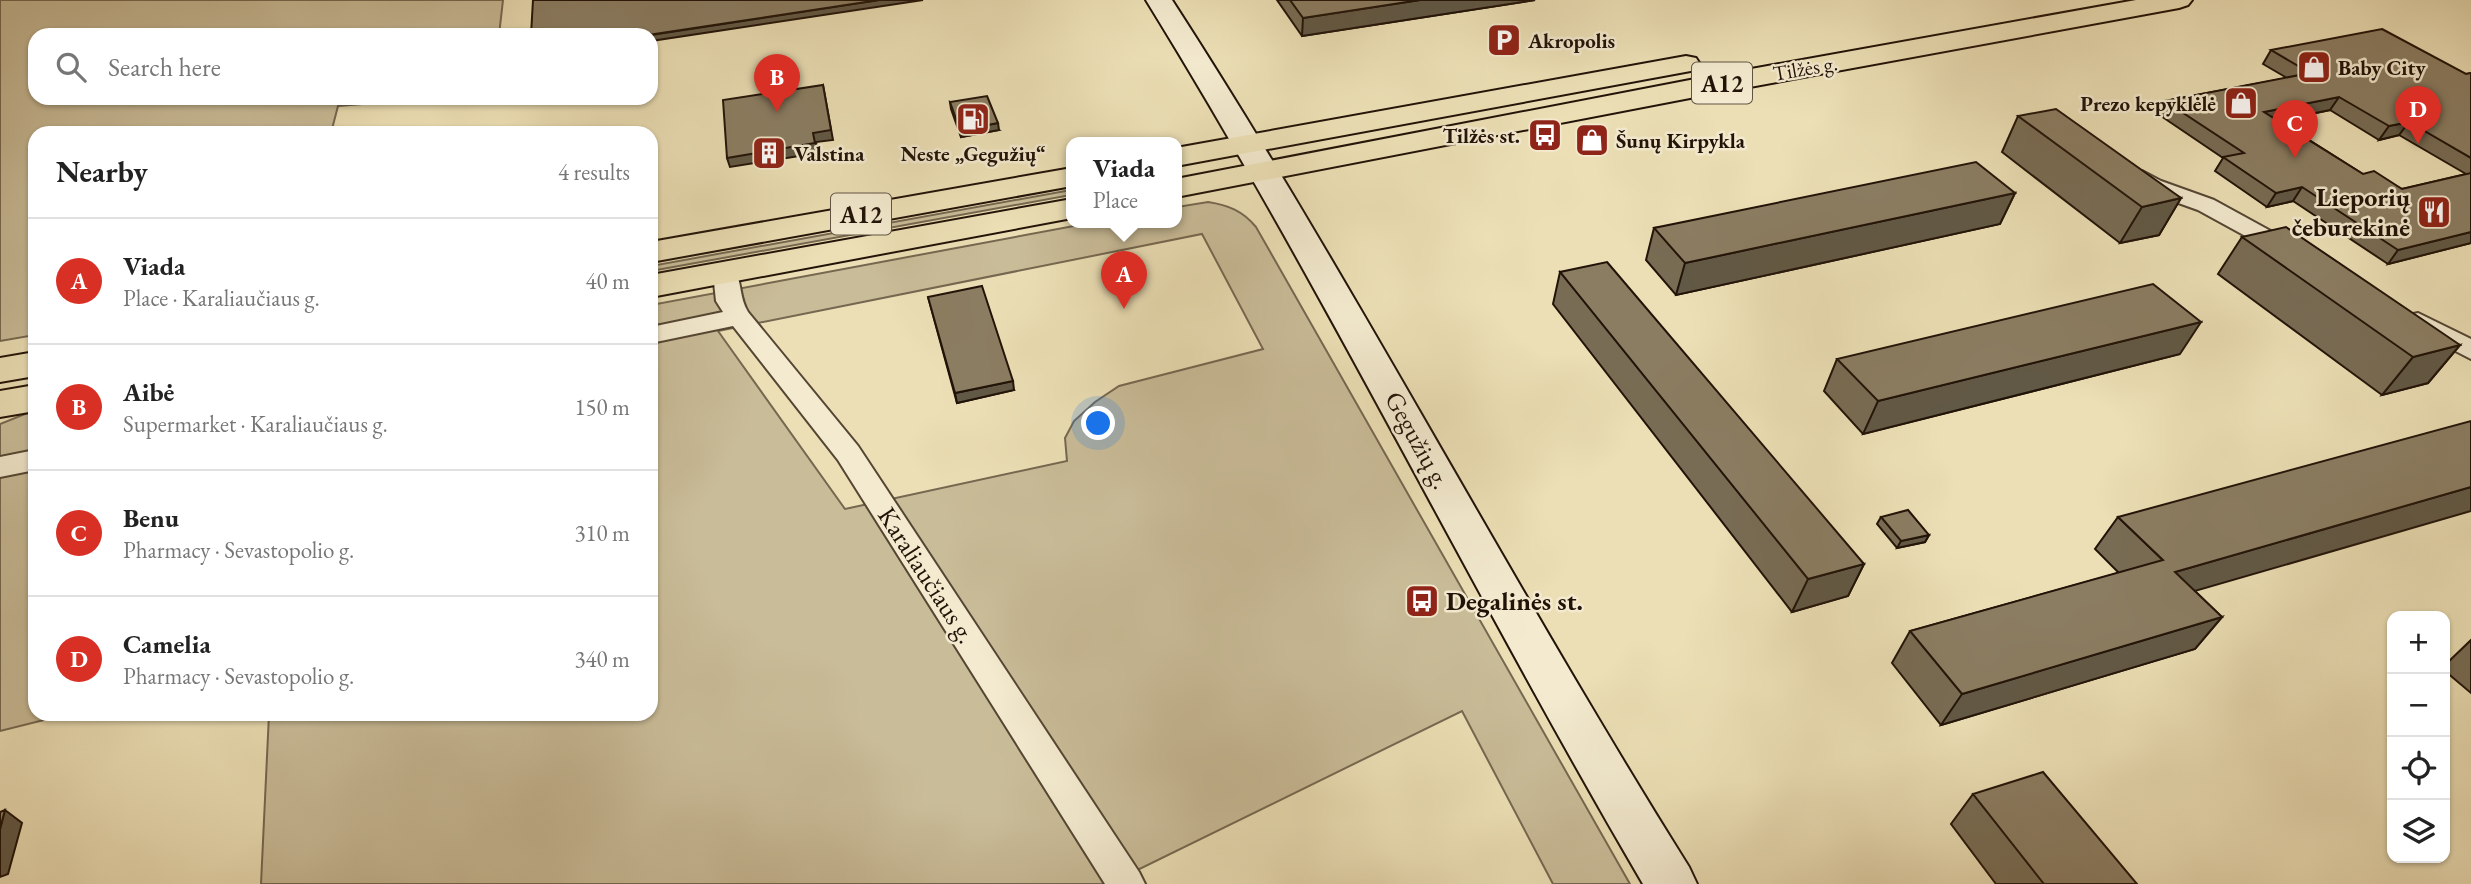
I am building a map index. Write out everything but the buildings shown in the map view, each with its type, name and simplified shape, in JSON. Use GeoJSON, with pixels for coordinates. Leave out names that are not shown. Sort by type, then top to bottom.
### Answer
{"type":"FeatureCollection","features":[{"type":"Feature","properties":{"kind":"highway","name":"Tilžės g."},"geometry":{"type":"LineString","coordinates":[[1249,142],[2036,0]]}},
{"type":"Feature","properties":{"kind":"highway","name":"Tilžės g."},"geometry":{"type":"LineString","coordinates":[[1265,171],[1690,89],[2179,0]]}},
{"type":"Feature","properties":{"kind":"highway","name":"A12"},"geometry":{"type":"LineString","coordinates":[[1182,156],[1249,142]]}},
{"type":"Feature","properties":{"kind":"highway","name":"A12"},"geometry":{"type":"LineString","coordinates":[[1182,187],[1265,171]]}},
{"type":"Feature","properties":{"kind":"highway","name":"A12"},"geometry":{"type":"LineString","coordinates":[[658,250],[1066,178]]}},
{"type":"Feature","properties":{"kind":"highway","name":"A12"},"geometry":{"type":"LineString","coordinates":[[658,285],[1066,209]]}},
{"type":"Feature","properties":{"kind":"highway"},"geometry":{"type":"LineString","coordinates":[[0,370],[28,365]]}},
{"type":"Feature","properties":{"kind":"highway"},"geometry":{"type":"LineString","coordinates":[[0,404],[28,399]]}},
{"type":"Feature","properties":{"kind":"main road","name":"Gegužių g."},"geometry":{"type":"LineString","coordinates":[[1159,0],[1249,142],[1570,715],[1671,884]]}},
{"type":"Feature","properties":{"kind":"street"},"geometry":{"type":"LineString","coordinates":[[2121,163],[2152,186],[2206,205],[2310,262]]}},
{"type":"Feature","properties":{"kind":"street","name":"Karaliaučiaus g."},"geometry":{"type":"LineString","coordinates":[[725,273],[729,302],[848,453],[1126,884]]}},
{"type":"Feature","properties":{"kind":"street"},"geometry":{"type":"LineString","coordinates":[[2400,311],[2471,350]]}},
{"type":"Feature","properties":{"kind":"street"},"geometry":{"type":"LineString","coordinates":[[658,334],[739,317]]}},
{"type":"Feature","properties":{"kind":"street"},"geometry":{"type":"LineString","coordinates":[[0,467],[28,461]]}},
{"type":"Feature","properties":{"kind":"shaded area"},"geometry":{"type":"Polygon","coordinates":[[[0,0],[503,0],[500,28],[28,28],[28,105],[350,105],[338,106],[333,126],[28,126],[28,336],[0,341],[0,0]]]}},
{"type":"Feature","properties":{"kind":"shaded area"},"geometry":{"type":"Polygon","coordinates":[[[1066,191],[1066,196],[658,270],[658,265],[1066,191]]]}},
{"type":"Feature","properties":{"kind":"shaded area"},"geometry":{"type":"Polygon","coordinates":[[[1208,202],[1235,210],[1256,227],[1630,884],[1553,884],[1462,711],[1123,877],[1126,884],[261,884],[269,721],[658,721],[658,304],[1066,227],[1182,228],[1182,206],[1208,202]],[[1202,234],[718,331],[845,509],[1067,461],[1065,438],[1074,421],[1095,402],[1119,386],[1263,349],[1202,234]]]}},
{"type":"Feature","properties":{"kind":"shaded area"},"geometry":{"type":"Polygon","coordinates":[[[28,413],[28,721],[40,721],[0,731],[0,424],[28,413]]]}},
{"type":"Feature","properties":{"kind":"place","name":"Akropolis"},"geometry":{"type":"Point","coordinates":[1504,40]}},
{"type":"Feature","properties":{"kind":"place","name":"Baby City"},"geometry":{"type":"Point","coordinates":[2314,67]}},
{"type":"Feature","properties":{"kind":"place","name":"Prezo kepyklėlė"},"geometry":{"type":"Point","coordinates":[2241,103]}},
{"type":"Feature","properties":{"kind":"place","name":"Aibė"},"geometry":{"type":"Point","coordinates":[777,112]}},
{"type":"Feature","properties":{"kind":"place","name":"Neste „Gegužių“"},"geometry":{"type":"Point","coordinates":[973,119]}},
{"type":"Feature","properties":{"kind":"place","name":"Tilžės st."},"geometry":{"type":"Point","coordinates":[1545,135]}},
{"type":"Feature","properties":{"kind":"place","name":"Šunų Kirpykla"},"geometry":{"type":"Point","coordinates":[1592,140]}},
{"type":"Feature","properties":{"kind":"place","name":"Camelia"},"geometry":{"type":"Point","coordinates":[2418,144]}},
{"type":"Feature","properties":{"kind":"place","name":"Valstina"},"geometry":{"type":"Point","coordinates":[769,153]}},
{"type":"Feature","properties":{"kind":"place","name":"Benu"},"geometry":{"type":"Point","coordinates":[2295,158]}},
{"type":"Feature","properties":{"kind":"place","name":"Lieporių čeburekinė"},"geometry":{"type":"Point","coordinates":[2434,212]}},
{"type":"Feature","properties":{"kind":"place","name":"Viada"},"geometry":{"type":"Point","coordinates":[1124,309]}},
{"type":"Feature","properties":{"kind":"place","name":"Degalinės st."},"geometry":{"type":"Point","coordinates":[1422,601]}}]}
